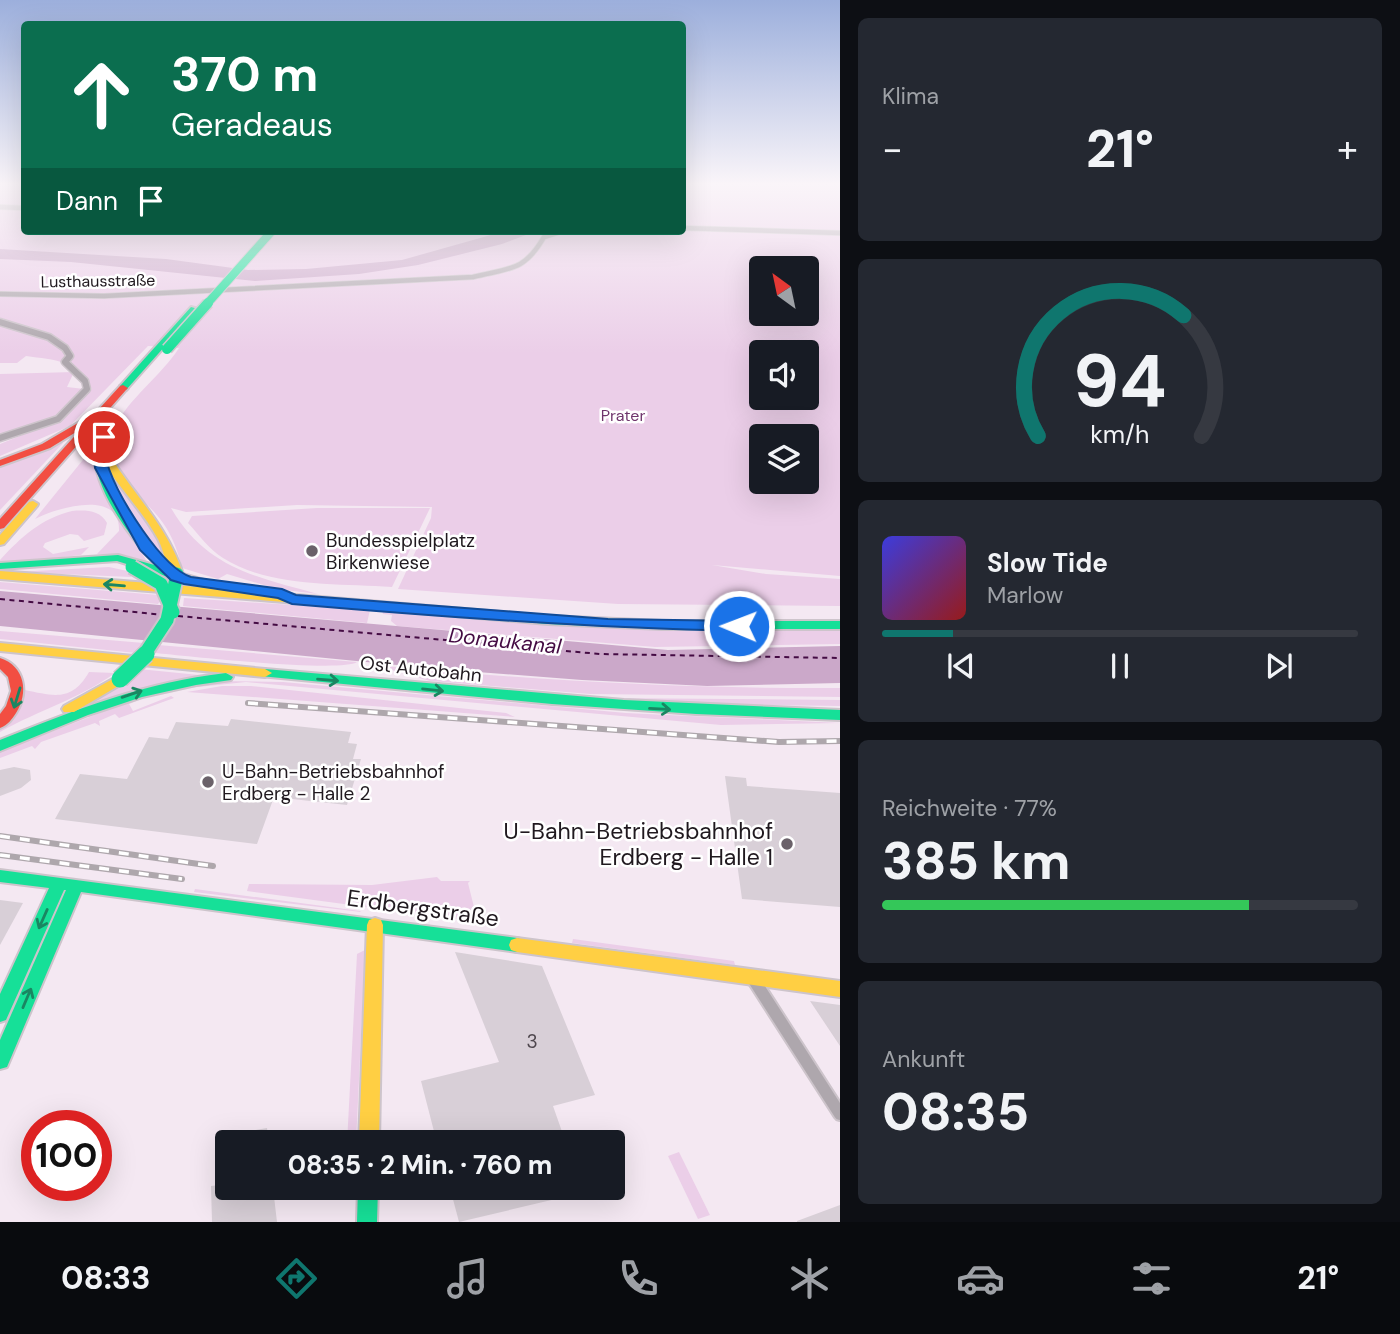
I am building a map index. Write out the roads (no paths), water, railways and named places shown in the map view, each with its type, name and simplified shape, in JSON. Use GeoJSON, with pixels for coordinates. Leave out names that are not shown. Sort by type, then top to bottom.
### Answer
{"type":"FeatureCollection","features":[{"type":"Feature","properties":{"kind":"main road"},"geometry":{"type":"LineString","coordinates":[[0,542],[256,240]]}},
{"type":"Feature","properties":{"kind":"main road"},"geometry":{"type":"LineString","coordinates":[[162,349],[264,240]]}},
{"type":"Feature","properties":{"kind":"main road"},"geometry":{"type":"LineString","coordinates":[[108,412],[103,443],[99,449],[100,462],[108,481],[152,557],[177,577]]}},
{"type":"Feature","properties":{"kind":"main road"},"geometry":{"type":"LineString","coordinates":[[0,461],[55,441],[108,412]]}},
{"type":"Feature","properties":{"kind":"main road"},"geometry":{"type":"LineString","coordinates":[[0,526],[108,412]]}},
{"type":"Feature","properties":{"kind":"main road"},"geometry":{"type":"LineString","coordinates":[[0,738],[72,708],[120,678],[150,651],[173,613],[178,584],[175,561],[161,528],[111,467],[103,443]]}},
{"type":"Feature","properties":{"kind":"main road"},"geometry":{"type":"LineString","coordinates":[[0,568],[118,558],[206,585],[282,593],[292,599]]}},
{"type":"Feature","properties":{"kind":"main road"},"geometry":{"type":"LineString","coordinates":[[0,568],[40,570],[106,563],[132,567],[162,584],[173,613]]}},
{"type":"Feature","properties":{"kind":"main road"},"geometry":{"type":"LineString","coordinates":[[0,575],[608,624],[840,625]]}},
{"type":"Feature","properties":{"kind":"main road","name":"Ost Autobahn"},"geometry":{"type":"LineString","coordinates":[[0,647],[628,708],[840,715]]}},
{"type":"Feature","properties":{"kind":"main road"},"geometry":{"type":"LineString","coordinates":[[0,653],[290,676]]}},
{"type":"Feature","properties":{"kind":"main road"},"geometry":{"type":"LineString","coordinates":[[0,662],[15,673],[20,692],[13,709],[0,723]]}},
{"type":"Feature","properties":{"kind":"main road"},"geometry":{"type":"LineString","coordinates":[[0,746],[155,687],[220,677],[282,679],[290,676]]}},
{"type":"Feature","properties":{"kind":"main road","name":"Erdbergstraße"},"geometry":{"type":"LineString","coordinates":[[0,876],[840,989]]}},
{"type":"Feature","properties":{"kind":"main road"},"geometry":{"type":"LineString","coordinates":[[0,1014],[59,883]]}},
{"type":"Feature","properties":{"kind":"main road"},"geometry":{"type":"LineString","coordinates":[[0,1061],[76,885]]}},
{"type":"Feature","properties":{"kind":"main road"},"geometry":{"type":"LineString","coordinates":[[369,1130],[374,925]]}},
{"type":"Feature","properties":{"kind":"main road"},"geometry":{"type":"LineString","coordinates":[[367,1222],[368,1200]]}},
{"type":"Feature","properties":{"kind":"street","name":"Lusthausstraße"},"geometry":{"type":"LineString","coordinates":[[0,294],[104,296],[473,277],[521,265],[532,258],[542,240]]}},
{"type":"Feature","properties":{"kind":"street"},"geometry":{"type":"LineString","coordinates":[[0,322],[56,340],[68,351],[70,356],[65,362],[78,374],[87,388],[58,419],[0,438]]}},
{"type":"Feature","properties":{"kind":"street"},"geometry":{"type":"LineString","coordinates":[[752,977],[840,1114]]}},
{"type":"Feature","properties":{"kind":"water"},"geometry":{"type":"Polygon","coordinates":[[[473,240],[513,240],[418,265],[359,274],[255,281],[71,262],[0,259],[0,249],[166,259],[248,270],[306,269],[402,260],[473,240]]]}},
{"type":"Feature","properties":{"kind":"water","name":"Donaukanal"},"geometry":{"type":"Polygon","coordinates":[[[0,591],[668,650],[840,646],[840,683],[707,686],[582,680],[438,669],[0,626],[0,591]]]}},
{"type":"Feature","properties":{"kind":"railway"},"geometry":{"type":"LineString","coordinates":[[248,703],[779,742],[840,741]]}},
{"type":"Feature","properties":{"kind":"railway"},"geometry":{"type":"LineString","coordinates":[[0,836],[213,866]]}},
{"type":"Feature","properties":{"kind":"railway"},"geometry":{"type":"LineString","coordinates":[[0,855],[182,879]]}},
{"type":"Feature","properties":{"kind":"place","name":"Bundesspielplatz Birkenwiese"},"geometry":{"type":"Point","coordinates":[312,551]}},
{"type":"Feature","properties":{"kind":"place","name":"U-Bahn-Betriebsbahnhof Erdberg - Halle 2"},"geometry":{"type":"Point","coordinates":[208,782]}},
{"type":"Feature","properties":{"kind":"place","name":"U-Bahn-Betriebsbahnhof Erdberg - Halle 1"},"geometry":{"type":"Point","coordinates":[787,844]}},
{"type":"Feature","properties":{"kind":"park label","name":"Prater"},"geometry":{"type":"Point","coordinates":[623,415]}}]}
